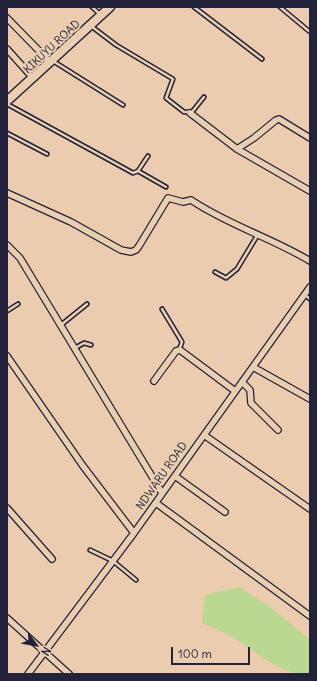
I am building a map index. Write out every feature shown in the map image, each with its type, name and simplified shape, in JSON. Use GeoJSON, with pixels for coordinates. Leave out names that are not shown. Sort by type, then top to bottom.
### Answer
{"type":"FeatureCollection","features":[{"type":"Feature","properties":{"kind":"main road","name":"KIKUYU ROAD"},"geometry":{"type":"LineString","coordinates":[[7,101],[110,7]]}},
{"type":"Feature","properties":{"kind":"street"},"geometry":{"type":"LineString","coordinates":[[7,18],[51,62]]}},
{"type":"Feature","properties":{"kind":"street"},"geometry":{"type":"LineString","coordinates":[[7,49],[33,78]]}},
{"type":"Feature","properties":{"kind":"street"},"geometry":{"type":"LineString","coordinates":[[190,113],[237,149],[310,191]]}},
{"type":"Feature","properties":{"kind":"street"},"geometry":{"type":"LineString","coordinates":[[237,149],[279,119],[310,138]]}},
{"type":"Feature","properties":{"kind":"street"},"geometry":{"type":"LineString","coordinates":[[7,193],[71,222],[121,250],[131,252],[136,250],[139,246],[170,198],[183,202],[191,200],[204,209],[258,234],[310,261]]}},
{"type":"Feature","properties":{"kind":"street"},"geometry":{"type":"LineString","coordinates":[[7,245],[20,258],[162,493]]}},
{"type":"Feature","properties":{"kind":"street","name":"NDWARU ROAD"},"geometry":{"type":"LineString","coordinates":[[28,674],[156,503],[234,391],[308,297],[310,288]]}},
{"type":"Feature","properties":{"kind":"street"},"geometry":{"type":"LineString","coordinates":[[154,381],[178,350],[185,353],[234,391]]}},
{"type":"Feature","properties":{"kind":"street"},"geometry":{"type":"LineString","coordinates":[[7,356],[83,466],[134,533]]}},
{"type":"Feature","properties":{"kind":"street"},"geometry":{"type":"LineString","coordinates":[[253,367],[310,399]]}},
{"type":"Feature","properties":{"kind":"street"},"geometry":{"type":"LineString","coordinates":[[242,382],[250,390],[251,403],[278,430]]}},
{"type":"Feature","properties":{"kind":"street"},"geometry":{"type":"LineString","coordinates":[[204,435],[310,509]]}},
{"type":"Feature","properties":{"kind":"street"},"geometry":{"type":"LineString","coordinates":[[175,476],[224,512]]}},
{"type":"Feature","properties":{"kind":"street"},"geometry":{"type":"LineString","coordinates":[[156,503],[310,616]]}},
{"type":"Feature","properties":{"kind":"street"},"geometry":{"type":"LineString","coordinates":[[7,508],[52,559]]}},
{"type":"Feature","properties":{"kind":"street"},"geometry":{"type":"LineString","coordinates":[[7,618],[69,674]]}},
{"type":"Feature","properties":{"kind":"lane"},"geometry":{"type":"LineString","coordinates":[[92,7],[101,15]]}},
{"type":"Feature","properties":{"kind":"lane"},"geometry":{"type":"LineString","coordinates":[[194,7],[262,59]]}},
{"type":"Feature","properties":{"kind":"lane"},"geometry":{"type":"LineString","coordinates":[[280,7],[310,32]]}},
{"type":"Feature","properties":{"kind":"lane"},"geometry":{"type":"LineString","coordinates":[[90,26],[116,45],[173,79],[166,98],[184,112],[190,113],[195,110],[204,97]]}},
{"type":"Feature","properties":{"kind":"lane"},"geometry":{"type":"LineString","coordinates":[[51,62],[123,105]]}},
{"type":"Feature","properties":{"kind":"lane"},"geometry":{"type":"LineString","coordinates":[[7,104],[133,173],[138,171],[148,156]]}},
{"type":"Feature","properties":{"kind":"lane"},"geometry":{"type":"LineString","coordinates":[[7,133],[47,154]]}},
{"type":"Feature","properties":{"kind":"lane"},"geometry":{"type":"LineString","coordinates":[[138,171],[166,187]]}},
{"type":"Feature","properties":{"kind":"lane"},"geometry":{"type":"LineString","coordinates":[[215,272],[226,278],[237,269],[258,234]]}},
{"type":"Feature","properties":{"kind":"lane"},"geometry":{"type":"LineString","coordinates":[[7,311],[18,304]]}},
{"type":"Feature","properties":{"kind":"lane"},"geometry":{"type":"LineString","coordinates":[[61,326],[87,304]]}},
{"type":"Feature","properties":{"kind":"lane"},"geometry":{"type":"LineString","coordinates":[[162,309],[182,342],[178,350]]}},
{"type":"Feature","properties":{"kind":"lane"},"geometry":{"type":"LineString","coordinates":[[74,348],[84,344],[91,345]]}},
{"type":"Feature","properties":{"kind":"lane"},"geometry":{"type":"LineString","coordinates":[[90,550],[113,561],[136,580]]}},
{"type":"Feature","properties":{"kind":"green space"},"geometry":{"type":"Polygon","coordinates":[[[239,587],[273,609],[310,640],[310,674],[298,673],[278,667],[233,637],[202,623],[205,595],[239,587]]]}}]}
